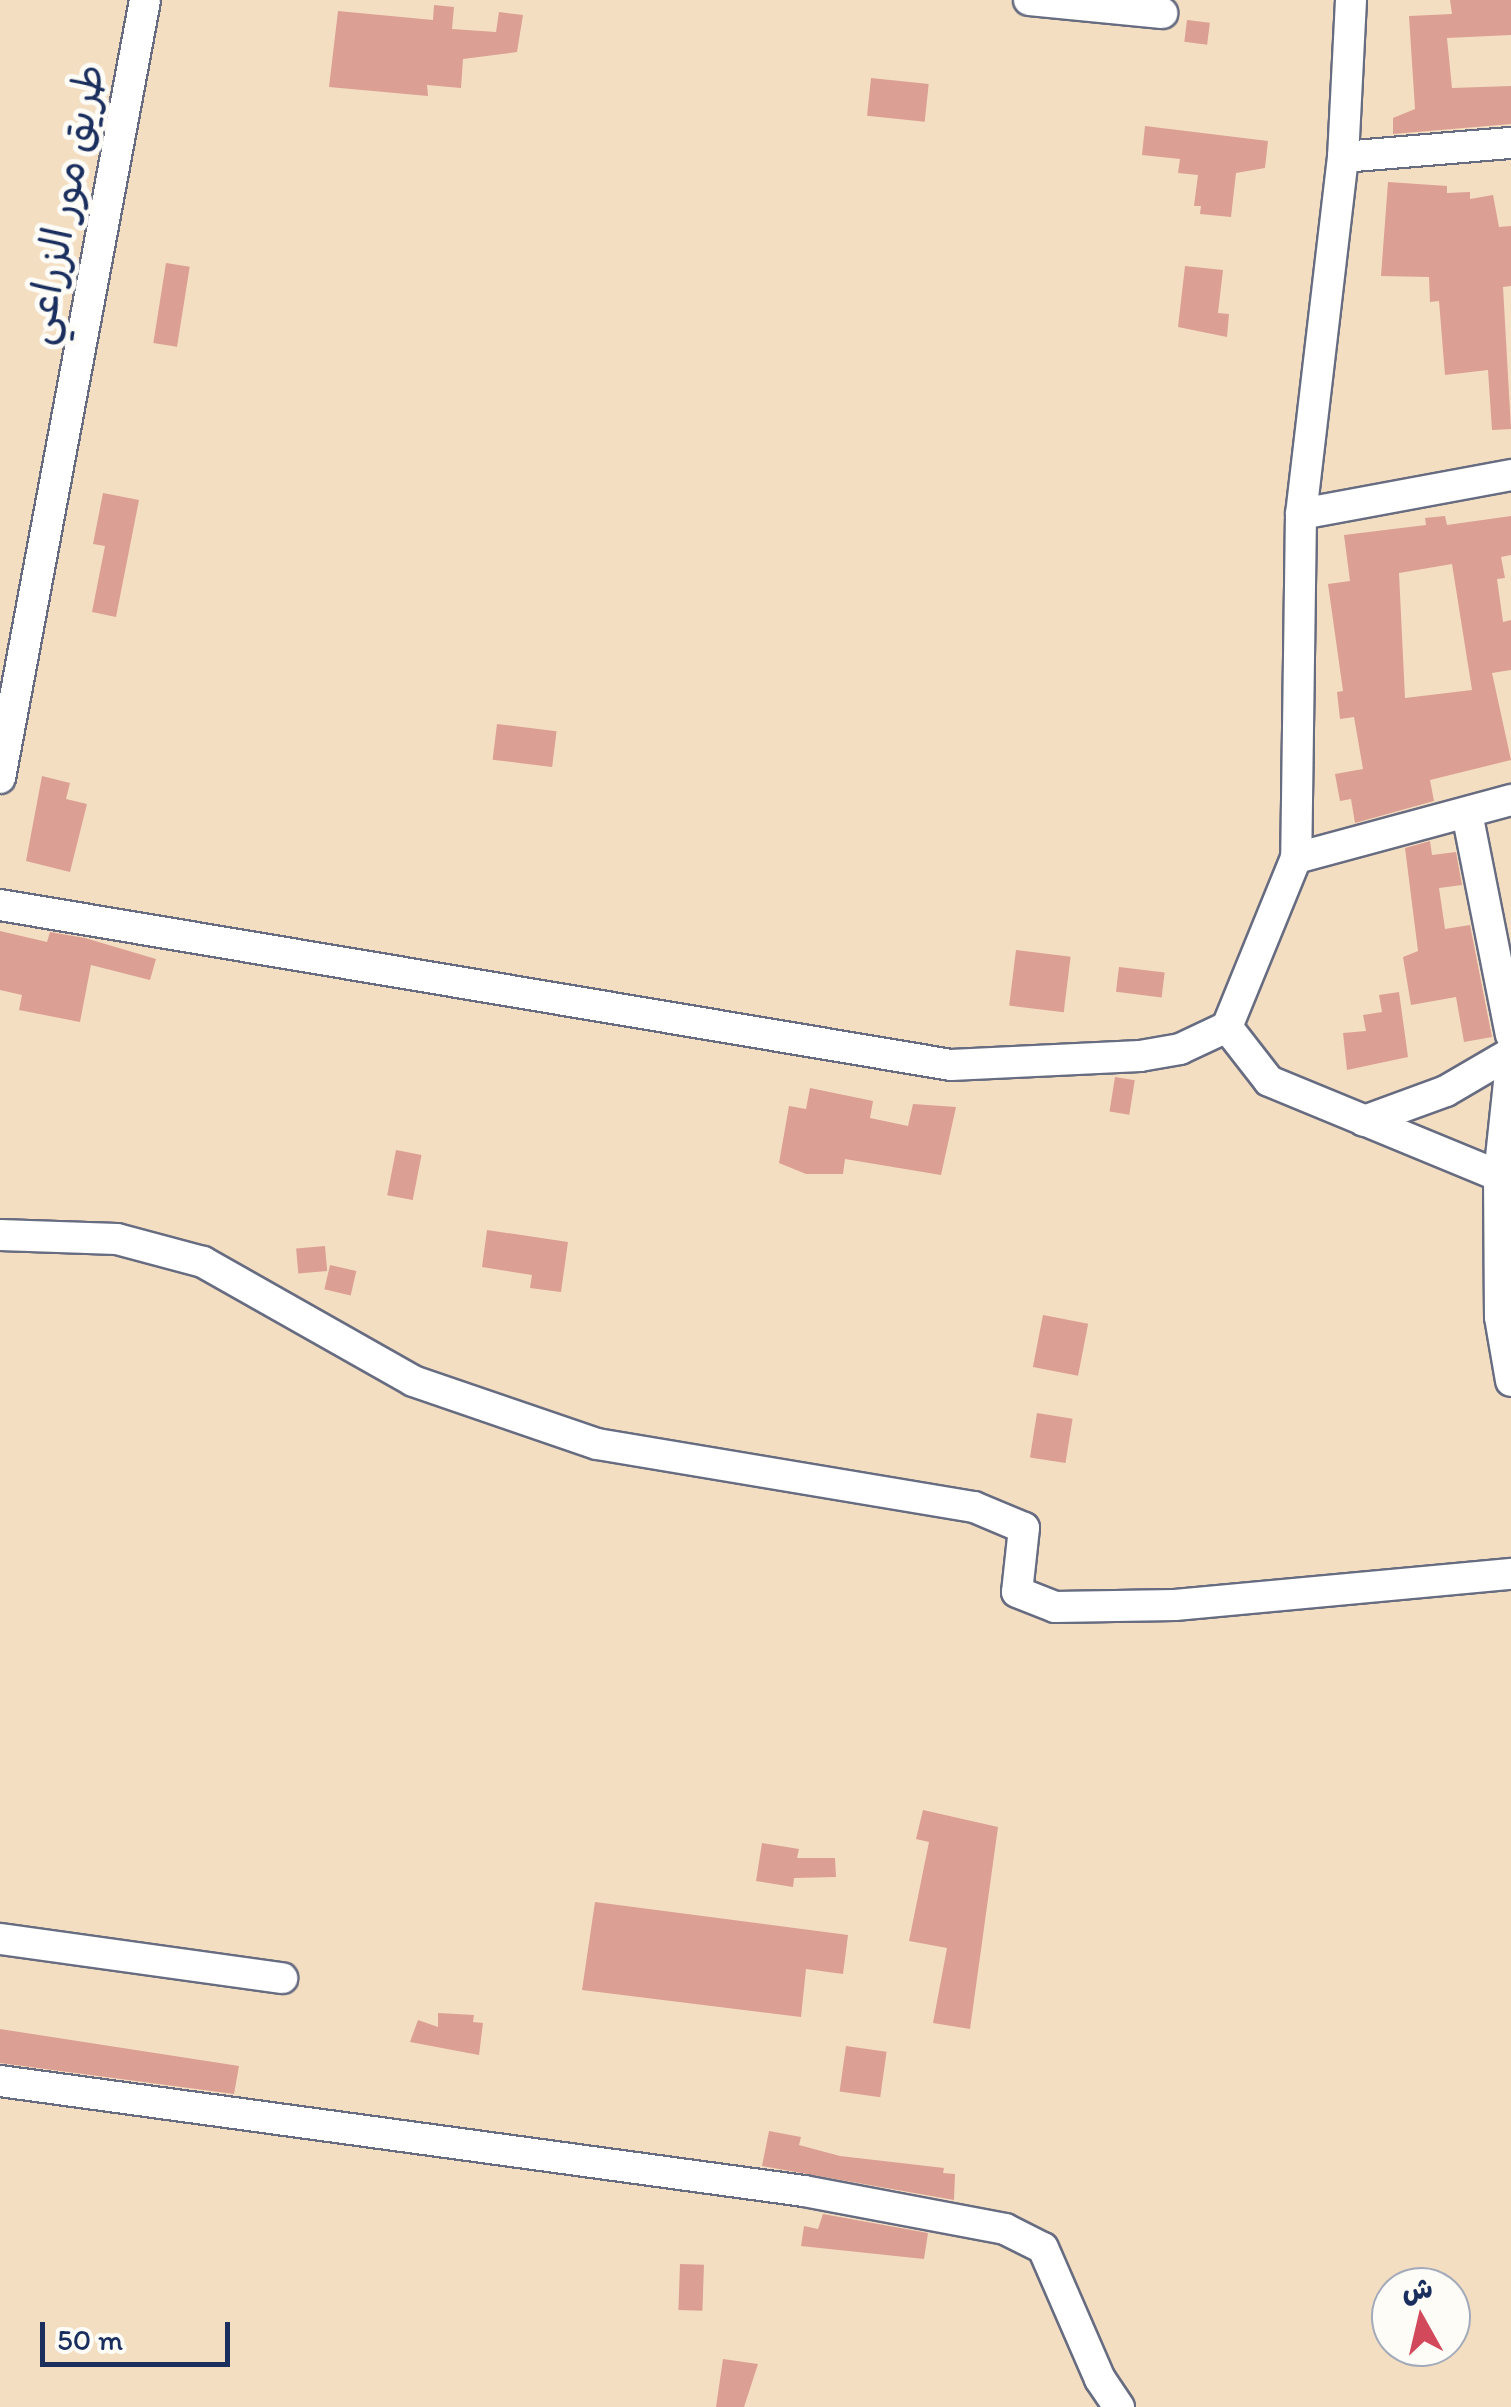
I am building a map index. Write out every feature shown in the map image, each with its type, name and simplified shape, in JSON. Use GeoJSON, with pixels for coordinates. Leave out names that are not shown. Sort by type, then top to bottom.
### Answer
{"type":"FeatureCollection","features":[{"type":"Feature","properties":{"kind":"street","name":"طريق مور الزراعي"},"geometry":{"type":"LineString","coordinates":[[0,778],[146,0]]}},
{"type":"Feature","properties":{"kind":"street"},"geometry":{"type":"LineString","coordinates":[[1029,0],[1162,14]]}},
{"type":"Feature","properties":{"kind":"street"},"geometry":{"type":"LineString","coordinates":[[0,905],[951,1066],[1140,1056],[1180,1048],[1228,1026],[1296,858],[1302,514],[1342,157],[1351,0]]}},
{"type":"Feature","properties":{"kind":"street"},"geometry":{"type":"LineString","coordinates":[[1342,157],[1511,143]]}},
{"type":"Feature","properties":{"kind":"street"},"geometry":{"type":"LineString","coordinates":[[1302,514],[1511,475]]}},
{"type":"Feature","properties":{"kind":"street"},"geometry":{"type":"LineString","coordinates":[[1296,858],[1511,800]]}},
{"type":"Feature","properties":{"kind":"street"},"geometry":{"type":"LineString","coordinates":[[1468,812],[1511,1035]]}},
{"type":"Feature","properties":{"kind":"street"},"geometry":{"type":"LineString","coordinates":[[1228,1026],[1269,1081],[1499,1176]]}},
{"type":"Feature","properties":{"kind":"street"},"geometry":{"type":"LineString","coordinates":[[1364,1121],[1446,1092],[1511,1053]]}},
{"type":"Feature","properties":{"kind":"street"},"geometry":{"type":"LineString","coordinates":[[1511,1064],[1499,1176],[1500,1317],[1511,1381]]}},
{"type":"Feature","properties":{"kind":"street"},"geometry":{"type":"LineString","coordinates":[[0,1234],[117,1239],[203,1262],[413,1382],[596,1444],[974,1507],[1024,1528],[1017,1592],[1055,1607],[1176,1605],[1511,1574]]}},
{"type":"Feature","properties":{"kind":"street"},"geometry":{"type":"LineString","coordinates":[[0,1939],[282,1978]]}},
{"type":"Feature","properties":{"kind":"street"},"geometry":{"type":"LineString","coordinates":[[0,2081],[804,2191],[1005,2229],[1043,2248],[1100,2379],[1119,2407]]}},
{"type":"Feature","properties":{"kind":"building"},"geometry":{"type":"Polygon","coordinates":[[[1450,0],[1511,0],[1511,35],[1447,38],[1452,88],[1511,86],[1511,124],[1393,134],[1393,118],[1415,109],[1409,16],[1452,14],[1450,0]]]}},
{"type":"Feature","properties":{"kind":"building"},"geometry":{"type":"Polygon","coordinates":[[[434,5],[454,7],[452,29],[496,32],[499,12],[523,15],[517,52],[463,59],[461,88],[427,85],[428,96],[329,87],[338,11],[433,20],[434,5]]]}},
{"type":"Feature","properties":{"kind":"building"},"geometry":{"type":"Polygon","coordinates":[[[1187,20],[1210,23],[1207,45],[1184,42],[1187,20]]]}},
{"type":"Feature","properties":{"kind":"building"},"geometry":{"type":"Polygon","coordinates":[[[871,78],[929,84],[925,122],[867,116],[871,78]]]}},
{"type":"Feature","properties":{"kind":"building"},"geometry":{"type":"Polygon","coordinates":[[[1145,126],[1268,141],[1265,168],[1236,173],[1231,217],[1200,214],[1201,206],[1194,206],[1198,175],[1178,173],[1180,159],[1142,155],[1145,126]]]}},
{"type":"Feature","properties":{"kind":"building"},"geometry":{"type":"Polygon","coordinates":[[[1388,182],[1447,186],[1447,193],[1470,192],[1470,199],[1493,195],[1499,227],[1511,226],[1511,286],[1503,287],[1511,429],[1492,430],[1488,370],[1445,375],[1439,301],[1430,302],[1429,277],[1381,276],[1388,182]]]}},
{"type":"Feature","properties":{"kind":"building"},"geometry":{"type":"Polygon","coordinates":[[[166,263],[190,267],[177,347],[153,343],[166,263]]]}},
{"type":"Feature","properties":{"kind":"building"},"geometry":{"type":"Polygon","coordinates":[[[1185,266],[1223,270],[1218,313],[1229,314],[1227,337],[1178,327],[1185,266]]]}},
{"type":"Feature","properties":{"kind":"building"},"geometry":{"type":"Polygon","coordinates":[[[103,493],[139,500],[116,617],[92,612],[105,546],[93,544],[103,493]]]}},
{"type":"Feature","properties":{"kind":"building"},"geometry":{"type":"Polygon","coordinates":[[[1445,516],[1447,525],[1511,516],[1511,555],[1501,557],[1505,578],[1497,579],[1503,622],[1511,620],[1511,670],[1492,673],[1511,760],[1430,780],[1434,801],[1355,823],[1351,799],[1340,801],[1335,774],[1363,769],[1354,717],[1340,719],[1337,692],[1343,691],[1328,584],[1350,581],[1344,535],[1426,525],[1425,518],[1445,516]],[[1452,564],[1399,573],[1405,698],[1472,690],[1452,564]]]}},
{"type":"Feature","properties":{"kind":"building"},"geometry":{"type":"Polygon","coordinates":[[[497,724],[557,731],[552,767],[493,760],[497,724]]]}},
{"type":"Feature","properties":{"kind":"building"},"geometry":{"type":"Polygon","coordinates":[[[42,776],[70,783],[66,799],[87,804],[70,872],[26,861],[42,776]]]}},
{"type":"Feature","properties":{"kind":"building"},"geometry":{"type":"Polygon","coordinates":[[[1430,841],[1432,855],[1456,852],[1462,885],[1439,888],[1445,929],[1470,925],[1492,1037],[1464,1042],[1456,997],[1411,1005],[1403,957],[1418,951],[1405,848],[1430,841]]]}},
{"type":"Feature","properties":{"kind":"building"},"geometry":{"type":"Polygon","coordinates":[[[0,931],[47,942],[50,932],[85,938],[156,959],[150,980],[91,965],[80,1022],[19,1010],[22,995],[0,990],[0,931]]]}},
{"type":"Feature","properties":{"kind":"building"},"geometry":{"type":"Polygon","coordinates":[[[1016,950],[1071,957],[1064,1012],[1009,1006],[1016,950]]]}},
{"type":"Feature","properties":{"kind":"building"},"geometry":{"type":"Polygon","coordinates":[[[1119,967],[1165,973],[1162,997],[1116,992],[1119,967]]]}},
{"type":"Feature","properties":{"kind":"building"},"geometry":{"type":"Polygon","coordinates":[[[1399,992],[1408,1057],[1347,1070],[1343,1033],[1366,1031],[1363,1015],[1382,1012],[1379,995],[1399,992]]]}},
{"type":"Feature","properties":{"kind":"building"},"geometry":{"type":"Polygon","coordinates":[[[1115,1077],[1135,1080],[1129,1115],[1110,1112],[1115,1077]]]}},
{"type":"Feature","properties":{"kind":"building"},"geometry":{"type":"Polygon","coordinates":[[[810,1088],[873,1101],[870,1118],[908,1126],[913,1104],[956,1107],[941,1175],[845,1159],[843,1174],[806,1174],[779,1163],[789,1106],[806,1109],[810,1088]]]}},
{"type":"Feature","properties":{"kind":"building"},"geometry":{"type":"Polygon","coordinates":[[[396,1150],[422,1155],[413,1200],[387,1195],[396,1150]]]}},
{"type":"Feature","properties":{"kind":"building"},"geometry":{"type":"Polygon","coordinates":[[[487,1230],[568,1242],[561,1292],[530,1288],[532,1275],[482,1267],[487,1230]]]}},
{"type":"Feature","properties":{"kind":"building"},"geometry":{"type":"Polygon","coordinates":[[[325,1246],[327,1271],[298,1273],[296,1249],[325,1246]]]}},
{"type":"Feature","properties":{"kind":"building"},"geometry":{"type":"Polygon","coordinates":[[[330,1265],[356,1271],[351,1295],[324,1289],[330,1265]]]}},
{"type":"Feature","properties":{"kind":"building"},"geometry":{"type":"Polygon","coordinates":[[[1043,1315],[1088,1324],[1078,1376],[1033,1367],[1043,1315]]]}},
{"type":"Feature","properties":{"kind":"building"},"geometry":{"type":"Polygon","coordinates":[[[1037,1413],[1073,1419],[1066,1463],[1030,1457],[1037,1413]]]}},
{"type":"Feature","properties":{"kind":"building"},"geometry":{"type":"Polygon","coordinates":[[[923,1810],[998,1827],[970,2029],[933,2023],[947,1948],[909,1941],[929,1842],[916,1839],[923,1810]]]}},
{"type":"Feature","properties":{"kind":"building"},"geometry":{"type":"Polygon","coordinates":[[[762,1843],[799,1849],[797,1858],[835,1858],[836,1877],[794,1878],[793,1887],[756,1881],[762,1843]]]}},
{"type":"Feature","properties":{"kind":"building"},"geometry":{"type":"Polygon","coordinates":[[[595,1902],[848,1935],[843,1974],[806,1969],[801,2017],[582,1990],[595,1902]]]}},
{"type":"Feature","properties":{"kind":"building"},"geometry":{"type":"Polygon","coordinates":[[[438,2013],[474,2015],[473,2022],[483,2023],[479,2055],[410,2042],[418,2020],[438,2027],[438,2013]]]}},
{"type":"Feature","properties":{"kind":"building"},"geometry":{"type":"Polygon","coordinates":[[[0,2029],[239,2066],[234,2094],[0,2063],[0,2029]]]}},
{"type":"Feature","properties":{"kind":"building"},"geometry":{"type":"Polygon","coordinates":[[[846,2046],[887,2052],[880,2097],[840,2092],[846,2046]]]}},
{"type":"Feature","properties":{"kind":"building"},"geometry":{"type":"Polygon","coordinates":[[[769,2131],[801,2137],[799,2145],[840,2156],[944,2168],[943,2173],[955,2174],[954,2200],[762,2166],[769,2131]]]}},
{"type":"Feature","properties":{"kind":"building"},"geometry":{"type":"Polygon","coordinates":[[[823,2214],[928,2233],[924,2259],[801,2246],[804,2226],[818,2229],[823,2214]]]}},
{"type":"Feature","properties":{"kind":"building"},"geometry":{"type":"Polygon","coordinates":[[[680,2264],[704,2265],[702,2311],[678,2310],[680,2264]]]}},
{"type":"Feature","properties":{"kind":"building"},"geometry":{"type":"Polygon","coordinates":[[[723,2359],[758,2364],[744,2407],[716,2407],[723,2359]]]}}]}
